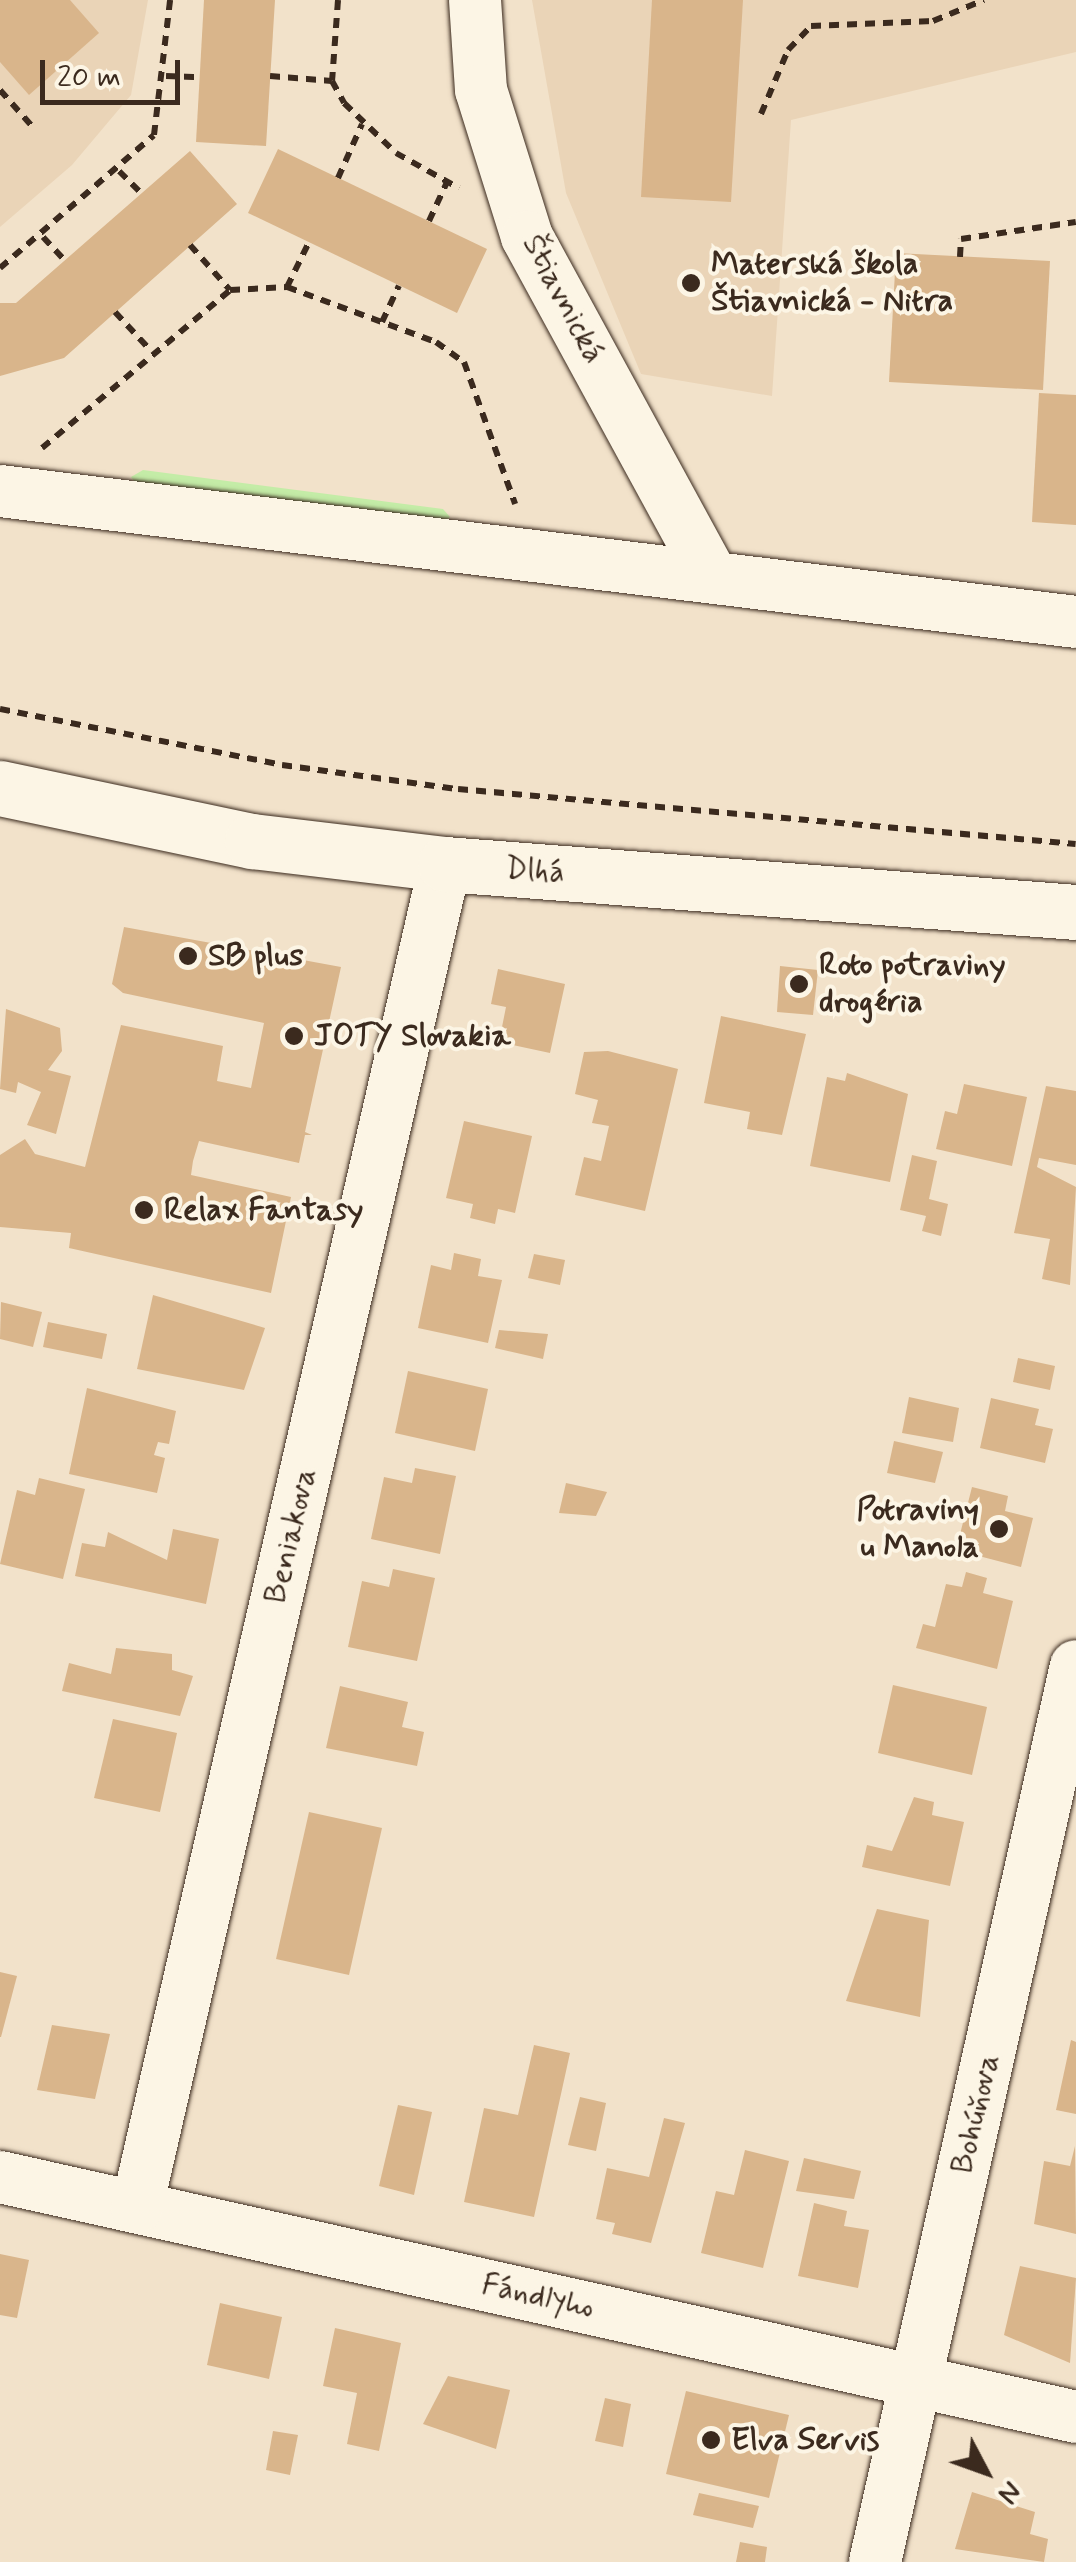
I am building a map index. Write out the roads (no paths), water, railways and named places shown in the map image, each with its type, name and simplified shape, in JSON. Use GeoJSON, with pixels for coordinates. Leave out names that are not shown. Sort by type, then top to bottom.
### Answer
{"type":"FeatureCollection","features":[{"type":"Feature","properties":{"kind":"street","name":"Štiavnická"},"geometry":{"type":"LineString","coordinates":[[475,0],[481,90],[527,237],[712,576]]}},
{"type":"Feature","properties":{"kind":"street"},"geometry":{"type":"LineString","coordinates":[[0,491],[1076,622]]}},
{"type":"Feature","properties":{"kind":"street","name":"Dlhá"},"geometry":{"type":"LineString","coordinates":[[0,788],[252,841],[445,864],[1076,912]]}},
{"type":"Feature","properties":{"kind":"street","name":"Beniakova"},"geometry":{"type":"LineString","coordinates":[[137,2208],[445,864]]}},
{"type":"Feature","properties":{"kind":"street","name":"Bohúňova"},"geometry":{"type":"LineString","coordinates":[[875,2562],[1076,1666]]}},
{"type":"Feature","properties":{"kind":"street","name":"Fándlyho"},"geometry":{"type":"LineString","coordinates":[[0,2177],[1076,2417]]}},
{"type":"Feature","properties":{"kind":"place","name":"Materská škola Štiavnická - Nitra"},"geometry":{"type":"Point","coordinates":[691,283]}},
{"type":"Feature","properties":{"kind":"place","name":"SB plus"},"geometry":{"type":"Point","coordinates":[188,956]}},
{"type":"Feature","properties":{"kind":"place","name":"Roto potraviny drogéria"},"geometry":{"type":"Point","coordinates":[799,984]}},
{"type":"Feature","properties":{"kind":"place","name":"JOTY Slovakia"},"geometry":{"type":"Point","coordinates":[294,1036]}},
{"type":"Feature","properties":{"kind":"place","name":"Relax Fantasy"},"geometry":{"type":"Point","coordinates":[144,1210]}},
{"type":"Feature","properties":{"kind":"place","name":"Potraviny u Manola"},"geometry":{"type":"Point","coordinates":[999,1529]}},
{"type":"Feature","properties":{"kind":"place","name":"Elva Servis"},"geometry":{"type":"Point","coordinates":[711,2440]}}]}
